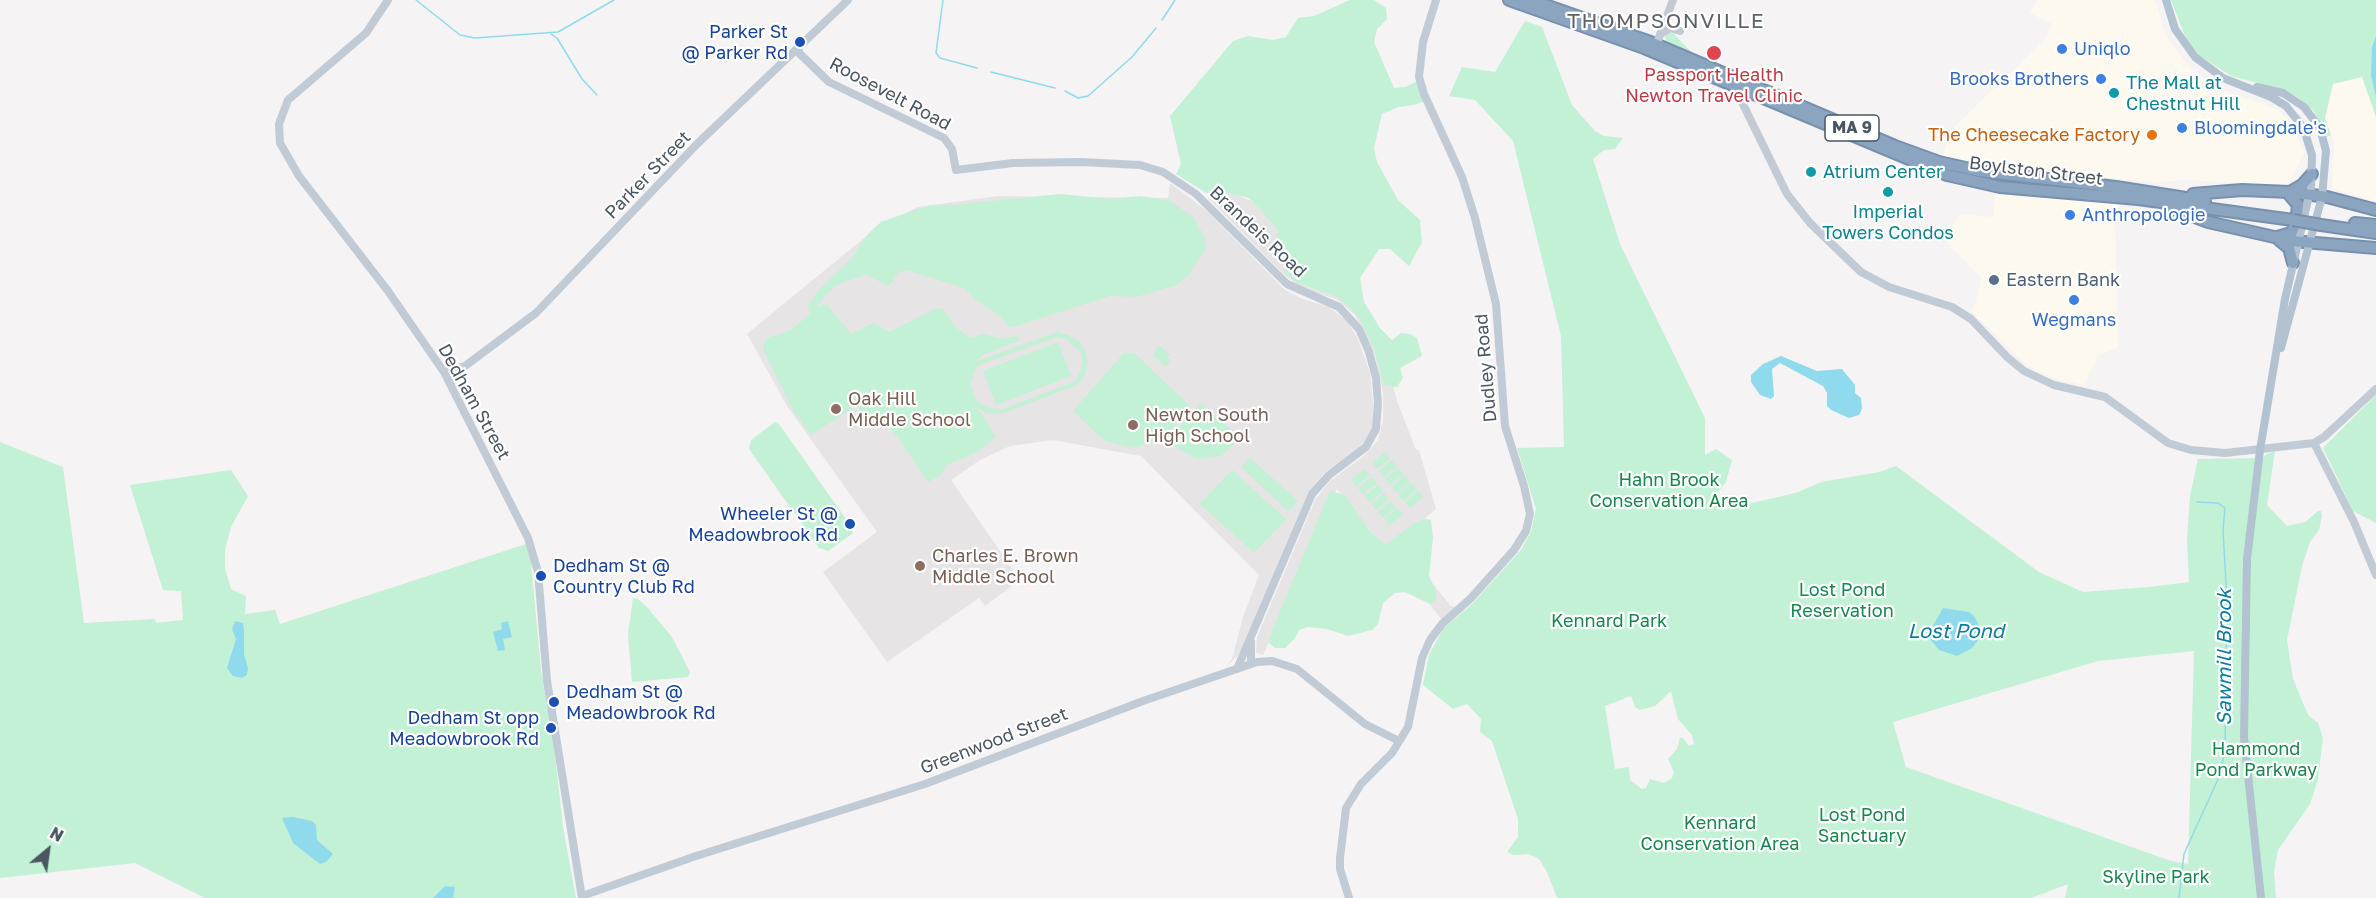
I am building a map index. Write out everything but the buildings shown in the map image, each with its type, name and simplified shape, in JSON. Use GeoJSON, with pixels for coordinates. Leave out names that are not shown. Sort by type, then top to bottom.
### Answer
{"type":"FeatureCollection","features":[{"type":"Feature","properties":{"kind":"highway","name":"Boylston Street"},"geometry":{"type":"LineString","coordinates":[[1509,0],[1656,45],[1753,95],[1926,168],[1961,180],[2012,189],[2154,197]]}},
{"type":"Feature","properties":{"kind":"highway","name":"Boylston Street"},"geometry":{"type":"LineString","coordinates":[[1531,0],[1656,45],[1891,145],[1938,162],[1995,174],[2154,197],[2322,221],[2376,225]]}},
{"type":"Feature","properties":{"kind":"highway"},"geometry":{"type":"LineString","coordinates":[[2288,192],[2302,185],[2312,174]]}},
{"type":"Feature","properties":{"kind":"highway"},"geometry":{"type":"LineString","coordinates":[[2274,237],[2289,235],[2295,225],[2298,205],[2288,192]]}},
{"type":"Feature","properties":{"kind":"highway"},"geometry":{"type":"LineString","coordinates":[[2154,197],[2288,192],[2322,196],[2376,210]]}},
{"type":"Feature","properties":{"kind":"highway"},"geometry":{"type":"LineString","coordinates":[[2154,197],[2203,220],[2274,237],[2311,244],[2376,248]]}},
{"type":"Feature","properties":{"kind":"highway","name":"Boylston Street"},"geometry":{"type":"LineString","coordinates":[[2322,221],[2376,233]]}},
{"type":"Feature","properties":{"kind":"highway"},"geometry":{"type":"LineString","coordinates":[[2274,237],[2289,248],[2293,263]]}},
{"type":"Feature","properties":{"kind":"main road"},"geometry":{"type":"LineString","coordinates":[[2166,0],[2175,29],[2190,51],[2216,74],[2271,97],[2296,117],[2310,144],[2312,174],[2309,194],[2293,263],[2260,450],[2247,559],[2243,679],[2247,783],[2261,898]]}},
{"type":"Feature","properties":{"kind":"main road"},"geometry":{"type":"LineString","coordinates":[[2239,85],[2283,93],[2310,113],[2320,128],[2325,145],[2326,172],[2322,196],[2311,244],[2277,360]]}},
{"type":"Feature","properties":{"kind":"street","name":"Dedham Street"},"geometry":{"type":"LineString","coordinates":[[388,0],[366,33],[288,100],[279,124],[280,143],[299,176],[388,291],[444,372],[523,526],[535,561],[547,681],[582,897]]}},
{"type":"Feature","properties":{"kind":"street","name":"Parker Street"},"geometry":{"type":"LineString","coordinates":[[450,383],[465,366],[536,313],[697,144],[848,0]]}},
{"type":"Feature","properties":{"kind":"street","name":"Dudley Road"},"geometry":{"type":"LineString","coordinates":[[1349,898],[1340,869],[1343,816],[1361,784],[1385,761],[1411,719],[1422,658],[1430,640],[1442,624],[1471,598],[1514,550],[1526,531],[1530,514],[1524,486],[1504,424],[1496,304],[1475,218],[1462,177],[1419,77],[1423,42],[1436,0]]}},
{"type":"Feature","properties":{"kind":"street"},"geometry":{"type":"LineString","coordinates":[[1656,45],[1673,0]]}},
{"type":"Feature","properties":{"kind":"street"},"geometry":{"type":"LineString","coordinates":[[1656,45],[1668,29],[1680,31]]}},
{"type":"Feature","properties":{"kind":"street","name":"Roosevelt Road"},"geometry":{"type":"LineString","coordinates":[[798,49],[800,54],[829,82],[944,138],[952,148],[956,170]]}},
{"type":"Feature","properties":{"kind":"street"},"geometry":{"type":"LineString","coordinates":[[1734,86],[1751,117],[1776,177],[1792,202],[1862,272],[1889,287],[1937,300],[1959,310],[1982,329],[2012,363],[2035,378],[2054,385],[2100,395],[2118,406],[2143,427],[2177,447],[2215,453],[2314,443],[2324,437],[2376,389]]}},
{"type":"Feature","properties":{"kind":"street"},"geometry":{"type":"LineString","coordinates":[[1751,117],[1749,105],[1753,95]]}},
{"type":"Feature","properties":{"kind":"street","name":"Brandeis Road"},"geometry":{"type":"LineString","coordinates":[[956,170],[1013,163],[1080,162],[1140,165],[1163,172],[1196,194],[1287,284],[1339,307],[1359,329],[1370,352],[1376,378],[1378,403],[1376,429],[1366,447],[1329,475],[1312,494],[1251,641],[1237,669]]}},
{"type":"Feature","properties":{"kind":"street","name":"Parker Street"},"geometry":{"type":"LineString","coordinates":[[444,372],[465,366]]}},
{"type":"Feature","properties":{"kind":"street"},"geometry":{"type":"LineString","coordinates":[[2314,443],[2354,522],[2376,575]]}},
{"type":"Feature","properties":{"kind":"street","name":"Brandeis Road"},"geometry":{"type":"LineString","coordinates":[[1251,641],[1251,664]]}},
{"type":"Feature","properties":{"kind":"street","name":"Greenwood Street"},"geometry":{"type":"LineString","coordinates":[[582,897],[696,856],[925,784],[1143,701],[1251,664],[1272,661],[1297,669],[1365,724],[1399,741]]}},
{"type":"Feature","properties":{"kind":"shaded area"},"geometry":{"type":"Polygon","coordinates":[[[2037,0],[2155,0],[2166,36],[2189,67],[2220,89],[2279,110],[2305,151],[2288,186],[2188,180],[2155,182],[1993,168],[1943,156],[1950,131],[2045,39],[2052,24],[2030,13],[2037,0]]]}},
{"type":"Feature","properties":{"kind":"shaded area"},"geometry":{"type":"Polygon","coordinates":[[[2362,77],[2376,117],[2376,201],[2332,188],[2334,143],[2325,118],[2332,84],[2362,77]]]}},
{"type":"Feature","properties":{"kind":"shaded area","name":"Newton South High School"},"geometry":{"type":"Polygon","coordinates":[[[1170,183],[1207,211],[1284,289],[1300,298],[1329,307],[1347,321],[1358,339],[1370,373],[1374,412],[1373,427],[1367,439],[1356,450],[1325,472],[1308,493],[1240,653],[1226,667],[1232,659],[1243,617],[1259,575],[1141,456],[1053,440],[1010,446],[980,460],[951,480],[1020,580],[985,606],[979,598],[887,662],[823,572],[877,532],[787,406],[747,334],[881,224],[918,207],[998,196],[1168,198],[1170,183]]]}},
{"type":"Feature","properties":{"kind":"shaded area"},"geometry":{"type":"Polygon","coordinates":[[[1224,189],[1265,207],[1381,340],[1397,401],[1416,450],[1419,450],[1436,509],[1398,541],[1450,605],[1457,608],[1443,621],[1337,489],[1263,655],[1256,653],[1257,637],[1315,500],[1330,481],[1364,456],[1378,440],[1383,421],[1383,393],[1375,356],[1355,315],[1336,299],[1304,289],[1284,275],[1208,198],[1224,189]]]}},
{"type":"Feature","properties":{"kind":"shaded area"},"geometry":{"type":"Polygon","coordinates":[[[1995,194],[2122,205],[2115,212],[2118,347],[2098,356],[2084,385],[2056,379],[2028,366],[1971,311],[1976,302],[1981,278],[1948,244],[1952,227],[1960,214],[1993,217],[1995,194]]]}},
{"type":"Feature","properties":{"kind":"green space"},"geometry":{"type":"Polygon","coordinates":[[[1350,0],[1374,0],[1386,8],[1387,19],[1377,29],[1374,42],[1394,88],[1405,87],[1418,81],[1424,101],[1398,107],[1382,114],[1374,148],[1377,162],[1398,200],[1420,220],[1422,242],[1409,266],[1390,249],[1379,249],[1360,278],[1364,302],[1380,328],[1392,340],[1401,333],[1417,338],[1422,356],[1400,368],[1403,378],[1397,387],[1384,385],[1374,349],[1360,319],[1350,308],[1337,297],[1296,282],[1285,273],[1284,270],[1291,260],[1276,235],[1279,231],[1249,198],[1229,193],[1208,194],[1176,174],[1181,164],[1170,116],[1233,41],[1248,36],[1273,40],[1286,37],[1298,18],[1314,16],[1350,0]]]}},
{"type":"Feature","properties":{"kind":"green space"},"geometry":{"type":"Polygon","coordinates":[[[2171,0],[2376,0],[2376,36],[2371,75],[2376,97],[2376,117],[2362,77],[2333,84],[2325,118],[2331,135],[2327,137],[2313,110],[2297,97],[2281,89],[2231,76],[2199,55],[2185,36],[2171,0]]]}},
{"type":"Feature","properties":{"kind":"green space"},"geometry":{"type":"Polygon","coordinates":[[[1525,21],[1542,27],[1572,105],[1595,131],[1604,136],[1623,138],[1615,149],[1604,150],[1593,159],[1620,244],[1705,418],[1705,455],[1716,449],[1732,460],[1726,482],[1716,495],[1723,502],[1723,509],[1718,511],[1795,493],[1822,482],[1879,472],[1896,466],[2039,572],[2083,592],[2149,587],[2189,582],[2187,540],[2190,496],[2198,459],[2263,458],[2275,451],[2267,505],[2287,526],[2305,522],[2318,511],[2321,511],[2322,516],[2319,530],[2310,542],[2302,566],[2287,640],[2293,679],[2308,715],[2318,723],[2323,738],[2318,779],[2310,804],[2278,850],[2274,872],[2276,898],[2065,898],[2068,884],[2031,898],[1557,898],[1547,872],[1539,859],[1529,854],[1513,855],[1507,852],[1518,837],[1518,819],[1492,741],[1480,732],[1481,719],[1467,704],[1453,709],[1423,685],[1429,655],[1443,629],[1472,604],[1521,550],[1531,532],[1536,509],[1517,448],[1564,447],[1561,336],[1513,141],[1475,100],[1449,96],[1462,67],[1495,72],[1525,21]],[[2194,651],[2098,661],[1893,722],[1906,767],[2171,861],[2188,864],[2194,651]],[[1671,691],[1655,706],[1640,710],[1635,707],[1631,696],[1605,706],[1615,769],[1629,767],[1630,780],[1642,789],[1646,788],[1650,779],[1664,783],[1672,778],[1674,772],[1668,759],[1677,749],[1680,738],[1683,738],[1689,746],[1694,744],[1692,735],[1678,719],[1671,691]]]}},
{"type":"Feature","properties":{"kind":"green space"},"geometry":{"type":"Polygon","coordinates":[[[1670,33],[1674,34],[1692,53],[1667,43],[1665,36],[1670,33]]]}},
{"type":"Feature","properties":{"kind":"green space"},"geometry":{"type":"Polygon","coordinates":[[[1060,194],[1111,199],[1140,196],[1169,200],[1193,217],[1204,236],[1205,250],[1188,276],[1176,285],[1136,297],[1110,296],[1010,328],[998,314],[977,301],[964,288],[906,270],[899,272],[889,286],[866,275],[840,283],[824,296],[817,307],[826,304],[851,334],[873,323],[890,332],[936,308],[943,309],[954,326],[970,338],[983,334],[1003,339],[1017,336],[1020,340],[983,355],[975,362],[1057,332],[1079,341],[1085,351],[1088,363],[1079,384],[1007,412],[996,414],[984,412],[974,406],[983,415],[996,437],[975,453],[948,464],[941,475],[928,482],[899,439],[885,423],[875,428],[856,406],[811,435],[793,410],[763,349],[767,338],[791,330],[810,314],[808,306],[818,291],[851,259],[868,234],[881,222],[930,205],[952,205],[1060,194]],[[1057,337],[977,366],[970,384],[977,402],[996,410],[1006,408],[1076,381],[1083,363],[1081,353],[1067,339],[1057,337]]]}},
{"type":"Feature","properties":{"kind":"green space"},"geometry":{"type":"Polygon","coordinates":[[[1058,342],[1071,376],[996,405],[983,371],[1058,342]]]}},
{"type":"Feature","properties":{"kind":"green space"},"geometry":{"type":"Polygon","coordinates":[[[1159,345],[1170,355],[1167,357],[1170,361],[1165,367],[1153,355],[1159,345]]]}},
{"type":"Feature","properties":{"kind":"green space"},"geometry":{"type":"Polygon","coordinates":[[[1124,353],[1134,353],[1191,407],[1164,438],[1134,448],[1105,441],[1073,411],[1124,353]]]}},
{"type":"Feature","properties":{"kind":"green space"},"geometry":{"type":"Polygon","coordinates":[[[2376,395],[2376,523],[2353,511],[2323,448],[2376,395]]]}},
{"type":"Feature","properties":{"kind":"green space"},"geometry":{"type":"Polygon","coordinates":[[[1201,403],[1240,438],[1221,456],[1196,459],[1166,441],[1201,403]]]}},
{"type":"Feature","properties":{"kind":"green space"},"geometry":{"type":"Polygon","coordinates":[[[775,422],[779,424],[853,529],[852,534],[828,551],[819,548],[749,449],[751,440],[775,422]]]}},
{"type":"Feature","properties":{"kind":"green space"},"geometry":{"type":"Polygon","coordinates":[[[0,442],[63,467],[84,623],[155,619],[156,623],[183,620],[181,591],[163,590],[130,485],[231,470],[248,496],[231,527],[225,550],[225,568],[231,589],[246,596],[245,614],[275,610],[280,624],[526,544],[531,562],[541,671],[554,746],[563,827],[576,898],[205,898],[135,863],[0,878],[0,442]]]}},
{"type":"Feature","properties":{"kind":"green space"},"geometry":{"type":"Polygon","coordinates":[[[1385,452],[1390,458],[1377,469],[1372,463],[1385,452]]]}},
{"type":"Feature","properties":{"kind":"green space"},"geometry":{"type":"Polygon","coordinates":[[[1250,458],[1298,501],[1288,511],[1241,467],[1250,458]]]}},
{"type":"Feature","properties":{"kind":"green space"},"geometry":{"type":"Polygon","coordinates":[[[1392,460],[1397,466],[1384,477],[1379,471],[1392,460]]]}},
{"type":"Feature","properties":{"kind":"green space"},"geometry":{"type":"Polygon","coordinates":[[[1398,468],[1404,474],[1390,485],[1385,479],[1398,468]]]}},
{"type":"Feature","properties":{"kind":"green space"},"geometry":{"type":"Polygon","coordinates":[[[1365,469],[1370,475],[1357,486],[1351,480],[1365,469]]]}},
{"type":"Feature","properties":{"kind":"green space"},"geometry":{"type":"Polygon","coordinates":[[[1232,470],[1286,519],[1254,553],[1200,504],[1232,470]]]}},
{"type":"Feature","properties":{"kind":"green space"},"geometry":{"type":"Polygon","coordinates":[[[1405,475],[1410,482],[1397,493],[1392,486],[1405,475]]]}},
{"type":"Feature","properties":{"kind":"green space"},"geometry":{"type":"Polygon","coordinates":[[[1371,477],[1377,483],[1363,494],[1358,488],[1371,477]]]}},
{"type":"Feature","properties":{"kind":"green space"},"geometry":{"type":"Polygon","coordinates":[[[1411,483],[1417,490],[1403,501],[1398,494],[1411,483]]]}},
{"type":"Feature","properties":{"kind":"green space"},"geometry":{"type":"Polygon","coordinates":[[[1378,485],[1383,491],[1370,502],[1365,496],[1378,485]]]}},
{"type":"Feature","properties":{"kind":"green space"},"geometry":{"type":"Polygon","coordinates":[[[1330,491],[1345,495],[1370,531],[1385,545],[1413,524],[1425,519],[1431,520],[1433,538],[1429,576],[1436,591],[1436,600],[1430,604],[1405,592],[1395,593],[1383,603],[1378,624],[1372,630],[1348,636],[1327,629],[1308,627],[1299,630],[1285,648],[1275,648],[1269,643],[1270,636],[1330,491]]]}},
{"type":"Feature","properties":{"kind":"green space"},"geometry":{"type":"Polygon","coordinates":[[[1418,491],[1423,497],[1410,508],[1405,502],[1418,491]]]}},
{"type":"Feature","properties":{"kind":"green space"},"geometry":{"type":"Polygon","coordinates":[[[1384,493],[1389,499],[1376,510],[1371,504],[1384,493]]]}},
{"type":"Feature","properties":{"kind":"green space"},"geometry":{"type":"Polygon","coordinates":[[[1391,501],[1396,507],[1383,518],[1378,512],[1391,501]]]}},
{"type":"Feature","properties":{"kind":"green space"},"geometry":{"type":"Polygon","coordinates":[[[1397,508],[1403,515],[1389,525],[1384,519],[1397,508]]]}},
{"type":"Feature","properties":{"kind":"green space"},"geometry":{"type":"Polygon","coordinates":[[[633,598],[638,599],[647,607],[672,637],[690,672],[688,677],[632,682],[628,634],[633,598]]]}},
{"type":"Feature","properties":{"kind":"water"},"geometry":{"type":"Polygon","coordinates":[[[2376,36],[2376,97],[2371,76],[2372,47],[2376,36]]]}},
{"type":"Feature","properties":{"kind":"water"},"geometry":{"type":"Polygon","coordinates":[[[1781,356],[1817,371],[1842,369],[1855,385],[1855,393],[1861,398],[1862,409],[1859,415],[1849,418],[1831,410],[1827,406],[1827,393],[1823,386],[1780,363],[1772,369],[1774,396],[1771,399],[1760,395],[1751,382],[1751,375],[1763,364],[1781,356]]]}},
{"type":"Feature","properties":{"kind":"water","name":"Lost Pond"},"geometry":{"type":"Polygon","coordinates":[[[1943,608],[1969,612],[1981,629],[1979,639],[1972,648],[1957,656],[1939,650],[1930,639],[1930,631],[1943,608]]]}},
{"type":"Feature","properties":{"kind":"water"},"geometry":{"type":"Polygon","coordinates":[[[235,621],[243,623],[244,629],[244,654],[248,668],[247,675],[242,678],[233,676],[227,668],[236,639],[232,629],[235,621]]]}},
{"type":"Feature","properties":{"kind":"water"},"geometry":{"type":"Polygon","coordinates":[[[508,621],[512,637],[503,639],[505,650],[498,651],[493,632],[502,629],[501,623],[508,621]]]}},
{"type":"Feature","properties":{"kind":"water"},"geometry":{"type":"Polygon","coordinates":[[[293,817],[312,821],[316,825],[317,840],[333,854],[326,862],[320,864],[293,843],[282,818],[293,817]]]}},
{"type":"Feature","properties":{"kind":"water"},"geometry":{"type":"Polygon","coordinates":[[[445,886],[455,887],[453,898],[433,898],[445,886]]]}},
{"type":"Feature","properties":{"kind":"waterway"},"geometry":{"type":"LineString","coordinates":[[416,0],[460,35],[475,38],[558,32],[614,0]]}},
{"type":"Feature","properties":{"kind":"waterway"},"geometry":{"type":"LineString","coordinates":[[943,0],[936,53],[940,58],[977,68]]}},
{"type":"Feature","properties":{"kind":"waterway"},"geometry":{"type":"LineString","coordinates":[[1162,20],[1175,0]]}},
{"type":"Feature","properties":{"kind":"waterway"},"geometry":{"type":"LineString","coordinates":[[1065,91],[1078,98],[1088,96],[1132,57],[1156,28]]}},
{"type":"Feature","properties":{"kind":"waterway"},"geometry":{"type":"LineString","coordinates":[[551,34],[557,38],[582,79],[597,95]]}},
{"type":"Feature","properties":{"kind":"waterway"},"geometry":{"type":"LineString","coordinates":[[991,72],[1055,88]]}},
{"type":"Feature","properties":{"kind":"waterway","name":"Sawmill Brook"},"geometry":{"type":"LineString","coordinates":[[2179,898],[2184,854],[2219,777],[2225,751],[2227,601],[2223,530],[2225,508],[2218,503],[2197,502]]}},
{"type":"Feature","properties":{"kind":"place","name":"Parker St @ Parker Rd"},"geometry":{"type":"Point","coordinates":[800,42]}},
{"type":"Feature","properties":{"kind":"place","name":"Uniqlo"},"geometry":{"type":"Point","coordinates":[2062,49]}},
{"type":"Feature","properties":{"kind":"place","name":"Passport Health Newton Travel Clinic"},"geometry":{"type":"Point","coordinates":[1714,53]}},
{"type":"Feature","properties":{"kind":"place","name":"Brooks Brothers"},"geometry":{"type":"Point","coordinates":[2101,79]}},
{"type":"Feature","properties":{"kind":"place","name":"The Mall at Chestnut Hill"},"geometry":{"type":"Point","coordinates":[2114,93]}},
{"type":"Feature","properties":{"kind":"place","name":"Bloomingdale's"},"geometry":{"type":"Point","coordinates":[2182,128]}},
{"type":"Feature","properties":{"kind":"place","name":"The Cheesecake Factory"},"geometry":{"type":"Point","coordinates":[2152,135]}},
{"type":"Feature","properties":{"kind":"place","name":"Atrium Center"},"geometry":{"type":"Point","coordinates":[1811,172]}},
{"type":"Feature","properties":{"kind":"place","name":"Imperial Towers Condos"},"geometry":{"type":"Point","coordinates":[1888,192]}},
{"type":"Feature","properties":{"kind":"place","name":"Anthropologie"},"geometry":{"type":"Point","coordinates":[2070,215]}},
{"type":"Feature","properties":{"kind":"place","name":"Eastern Bank"},"geometry":{"type":"Point","coordinates":[1994,280]}},
{"type":"Feature","properties":{"kind":"place","name":"Wegmans"},"geometry":{"type":"Point","coordinates":[2074,300]}},
{"type":"Feature","properties":{"kind":"place","name":"Oak Hill Middle School"},"geometry":{"type":"Point","coordinates":[836,409]}},
{"type":"Feature","properties":{"kind":"place","name":"Newton South High School"},"geometry":{"type":"Point","coordinates":[1133,425]}},
{"type":"Feature","properties":{"kind":"place","name":"Wheeler St @ Meadowbrook Rd"},"geometry":{"type":"Point","coordinates":[850,524]}},
{"type":"Feature","properties":{"kind":"place","name":"Charles E. Brown Middle School"},"geometry":{"type":"Point","coordinates":[920,566]}},
{"type":"Feature","properties":{"kind":"place","name":"Dedham St @ Country Club Rd"},"geometry":{"type":"Point","coordinates":[541,576]}},
{"type":"Feature","properties":{"kind":"place","name":"Dedham St @ Meadowbrook Rd"},"geometry":{"type":"Point","coordinates":[554,702]}},
{"type":"Feature","properties":{"kind":"place","name":"Dedham St opp Meadowbrook Rd"},"geometry":{"type":"Point","coordinates":[551,728]}},
{"type":"Feature","properties":{"kind":"district","name":"THOMPSONVILLE"},"geometry":{"type":"Point","coordinates":[1666,21]}},
{"type":"Feature","properties":{"kind":"park label","name":"Hahn Brook Conservation Area"},"geometry":{"type":"Point","coordinates":[1669,490]}},
{"type":"Feature","properties":{"kind":"park label","name":"Lost Pond Reservation"},"geometry":{"type":"Point","coordinates":[1842,600]}},
{"type":"Feature","properties":{"kind":"park label","name":"Kennard Park"},"geometry":{"type":"Point","coordinates":[1609,621]}},
{"type":"Feature","properties":{"kind":"park label","name":"Hammond Pond Parkway"},"geometry":{"type":"Point","coordinates":[2256,759]}},
{"type":"Feature","properties":{"kind":"park label","name":"Lost Pond Sanctuary"},"geometry":{"type":"Point","coordinates":[1862,825]}},
{"type":"Feature","properties":{"kind":"park label","name":"Kennard Conservation Area"},"geometry":{"type":"Point","coordinates":[1720,833]}},
{"type":"Feature","properties":{"kind":"park label","name":"Skyline Park"},"geometry":{"type":"Point","coordinates":[2156,877]}}]}
